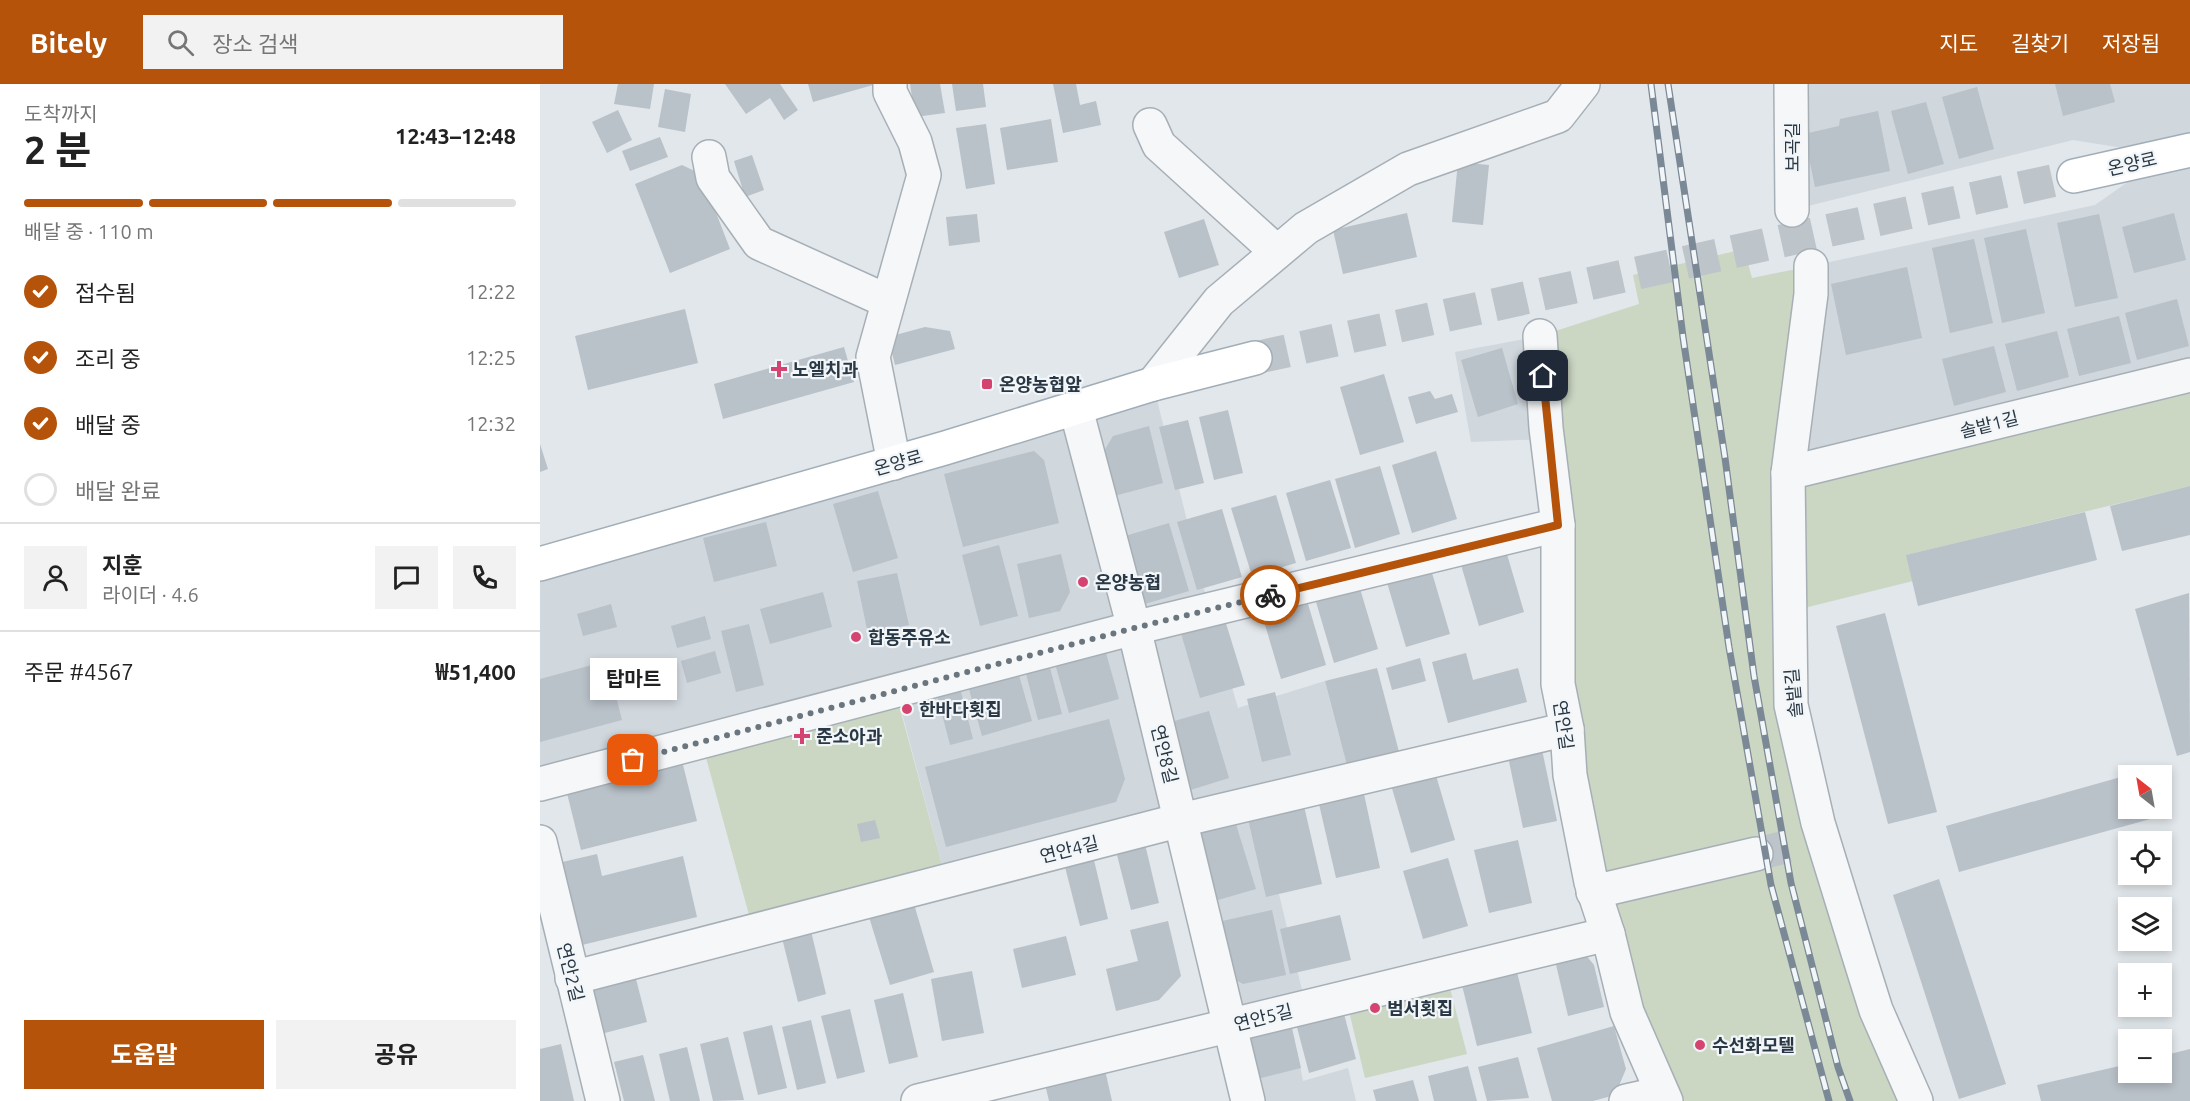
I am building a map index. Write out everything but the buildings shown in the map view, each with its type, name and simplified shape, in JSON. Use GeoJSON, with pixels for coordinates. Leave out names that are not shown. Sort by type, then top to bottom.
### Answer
{"type":"FeatureCollection","features":[{"type":"Feature","properties":{"kind":"main road","name":"온양로"},"geometry":{"type":"LineString","coordinates":[[2074,176],[2190,150]]}},
{"type":"Feature","properties":{"kind":"main road","name":"온양로"},"geometry":{"type":"LineString","coordinates":[[540,564],[894,463],[1153,384],[1255,358]]}},
{"type":"Feature","properties":{"kind":"street"},"geometry":{"type":"LineString","coordinates":[[890,84],[890,92],[915,142],[924,175],[873,357],[894,463]]}},
{"type":"Feature","properties":{"kind":"street"},"geometry":{"type":"LineString","coordinates":[[1153,384],[1219,301],[1306,228],[1408,169],[1558,116],[1583,84]]}},
{"type":"Feature","properties":{"kind":"street","name":"보곡길"},"geometry":{"type":"LineString","coordinates":[[1791,84],[1792,210]]}},
{"type":"Feature","properties":{"kind":"street"},"geometry":{"type":"LineString","coordinates":[[1150,125],[1159,145],[1277,252]]}},
{"type":"Feature","properties":{"kind":"street"},"geometry":{"type":"LineString","coordinates":[[709,157],[713,178],[759,243],[887,301]]}},
{"type":"Feature","properties":{"kind":"street","name":"솔밭길"},"geometry":{"type":"LineString","coordinates":[[1811,266],[1810,294],[1788,473],[1791,705],[1813,840],[1876,1010],[1916,1101]]}},
{"type":"Feature","properties":{"kind":"street","name":"연안길"},"geometry":{"type":"LineString","coordinates":[[1540,336],[1546,428],[1558,525],[1558,684],[1568,729],[1570,775],[1593,892],[1608,934],[1627,1012],[1664,1097]]}},
{"type":"Feature","properties":{"kind":"street","name":"솔밭1길"},"geometry":{"type":"LineString","coordinates":[[1788,473],[2190,375]]}},
{"type":"Feature","properties":{"kind":"street","name":"연안8길"},"geometry":{"type":"LineString","coordinates":[[1076,409],[1134,628],[1248,1101]]}},
{"type":"Feature","properties":{"kind":"street"},"geometry":{"type":"LineString","coordinates":[[540,784],[1134,628],[1558,525]]}},
{"type":"Feature","properties":{"kind":"street","name":"연안4길"},"geometry":{"type":"LineString","coordinates":[[572,978],[1181,820],[1568,729]]}},
{"type":"Feature","properties":{"kind":"street","name":"연안2길"},"geometry":{"type":"LineString","coordinates":[[540,842],[603,1101]]}},
{"type":"Feature","properties":{"kind":"street"},"geometry":{"type":"LineString","coordinates":[[1593,892],[1756,854]]}},
{"type":"Feature","properties":{"kind":"street","name":"연안5길"},"geometry":{"type":"LineString","coordinates":[[918,1101],[1010,1090],[1231,1025],[1608,934]]}},
{"type":"Feature","properties":{"kind":"street"},"geometry":{"type":"LineString","coordinates":[[1626,1101],[1664,1097]]}},
{"type":"Feature","properties":{"kind":"shaded area"},"geometry":{"type":"Polygon","coordinates":[[[1791,84],[2190,84],[2190,375],[1788,473],[1811,266],[2095,205],[2166,155],[2073,140],[1792,210],[1791,84]]]}},
{"type":"Feature","properties":{"kind":"shaded area"},"geometry":{"type":"Polygon","coordinates":[[[1540,336],[1547,439],[1471,442],[1455,352],[1540,336]]]}},
{"type":"Feature","properties":{"kind":"shaded area"},"geometry":{"type":"Polygon","coordinates":[[[1153,384],[1209,609],[1238,708],[1325,681],[1351,781],[1257,802],[1306,1007],[1289,1011],[1303,1081],[1348,1068],[1356,1101],[1248,1101],[1181,820],[946,880],[896,690],[540,784],[540,564],[1153,384]]]}},
{"type":"Feature","properties":{"kind":"green space"},"geometry":{"type":"Polygon","coordinates":[[[1744,249],[1752,278],[1811,266],[1789,473],[2190,375],[2190,486],[1907,555],[1913,581],[1788,612],[1791,705],[1916,1101],[1666,1101],[1593,892],[1540,336],[1639,304],[1633,275],[1744,249]]]}},
{"type":"Feature","properties":{"kind":"green space"},"geometry":{"type":"Polygon","coordinates":[[[895,690],[946,880],[754,933],[702,743],[895,690]]]}},
{"type":"Feature","properties":{"kind":"green space"},"geometry":{"type":"Polygon","coordinates":[[[1446,973],[1467,1054],[1365,1078],[1349,1011],[1446,973]]]}},
{"type":"Feature","properties":{"kind":"tunnel"},"geometry":{"type":"LineString","coordinates":[[1255,358],[2074,176]]}},
{"type":"Feature","properties":{"kind":"tunnel"},"geometry":{"type":"LineString","coordinates":[[1756,854],[1803,843]]}},
{"type":"Feature","properties":{"kind":"railway"},"geometry":{"type":"LineString","coordinates":[[1651,84],[1683,337],[1729,647],[1771,885],[1829,1101]]}},
{"type":"Feature","properties":{"kind":"railway"},"geometry":{"type":"LineString","coordinates":[[1668,84],[1725,458],[1754,676],[1791,883],[1838,1067],[1850,1101]]}},
{"type":"Feature","properties":{"kind":"way so far"},"geometry":{"type":"LineString","coordinates":[[633,760],[1134,628],[1270,595]]}},
{"type":"Feature","properties":{"kind":"place","name":"노엘치과"},"geometry":{"type":"Point","coordinates":[779,369]}},
{"type":"Feature","properties":{"kind":"place","name":"온양농협앞"},"geometry":{"type":"Point","coordinates":[987,384]}},
{"type":"Feature","properties":{"kind":"place","name":"온양농협"},"geometry":{"type":"Point","coordinates":[1083,582]}},
{"type":"Feature","properties":{"kind":"place","name":"합동주유소"},"geometry":{"type":"Point","coordinates":[856,637]}},
{"type":"Feature","properties":{"kind":"place","name":"한바다횟집"},"geometry":{"type":"Point","coordinates":[907,709]}},
{"type":"Feature","properties":{"kind":"place","name":"준소아과"},"geometry":{"type":"Point","coordinates":[802,736]}},
{"type":"Feature","properties":{"kind":"place","name":"탑마트"},"geometry":{"type":"Point","coordinates":[633,760]}},
{"type":"Feature","properties":{"kind":"place","name":"범서횟집"},"geometry":{"type":"Point","coordinates":[1375,1008]}},
{"type":"Feature","properties":{"kind":"place","name":"수선화모텔"},"geometry":{"type":"Point","coordinates":[1700,1045]}},
{"type":"Feature","properties":{"kind":"route"},"geometry":{"type":"LineString","coordinates":[[1270,595],[1558,525],[1546,428],[1543,376]]}}]}
